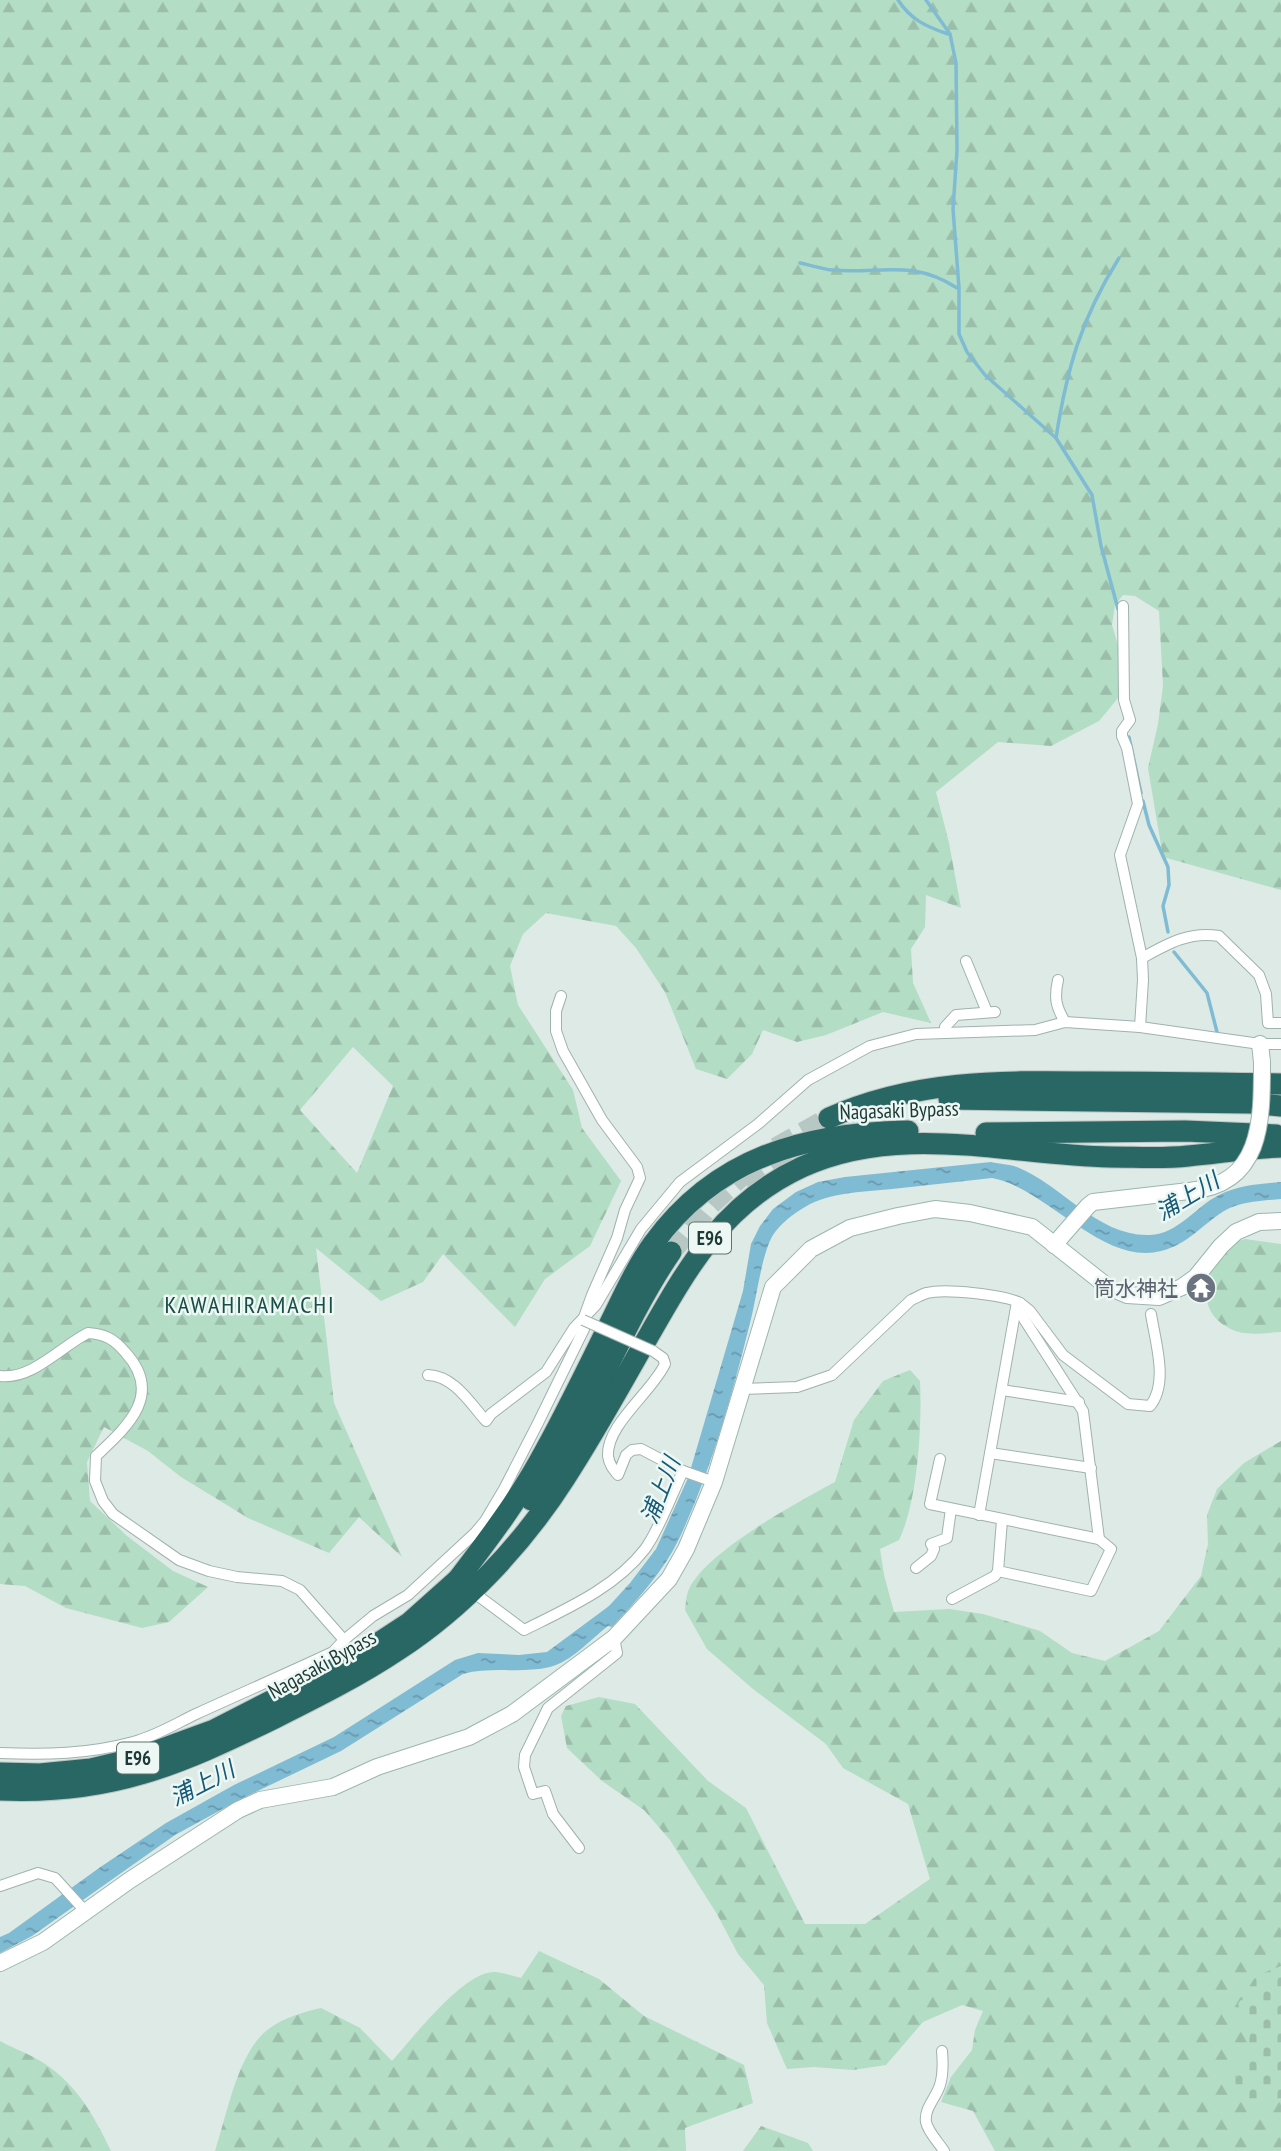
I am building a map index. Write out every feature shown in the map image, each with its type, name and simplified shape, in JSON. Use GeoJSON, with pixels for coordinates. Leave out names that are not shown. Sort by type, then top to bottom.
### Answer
{"type":"FeatureCollection","features":[{"type":"Feature","properties":{"kind":"highway"},"geometry":{"type":"LineString","coordinates":[[895,1094],[944,1078],[995,1071],[1159,1070],[1281,1074]]}},
{"type":"Feature","properties":{"kind":"highway","name":"Nagasaki Bypass"},"geometry":{"type":"LineString","coordinates":[[828,1118],[872,1100],[895,1094],[942,1086],[994,1082],[1281,1084]]}},
{"type":"Feature","properties":{"kind":"highway","name":"Nagasaki Bypass"},"geometry":{"type":"LineString","coordinates":[[854,1122],[896,1107],[1007,1093],[1081,1090],[1281,1090]]}},
{"type":"Feature","properties":{"kind":"highway"},"geometry":{"type":"LineString","coordinates":[[949,1099],[1251,1103],[1281,1106]]}},
{"type":"Feature","properties":{"kind":"highway","name":"Nagasaki Bypass"},"geometry":{"type":"LineString","coordinates":[[459,1581],[523,1492],[652,1245],[697,1197],[733,1170],[800,1142],[869,1132],[1185,1131],[1281,1135]]}},
{"type":"Feature","properties":{"kind":"highway","name":"Nagasaki Bypass"},"geometry":{"type":"LineString","coordinates":[[0,1790],[42,1791],[93,1786],[169,1766],[220,1745],[366,1671],[415,1638],[495,1568],[539,1516],[586,1444],[702,1248],[732,1214],[761,1189],[806,1165],[863,1149],[921,1143],[1003,1146],[1087,1156],[1134,1157],[1185,1157],[1281,1147]]}},
{"type":"Feature","properties":{"kind":"highway","name":"Nagasaki Bypass"},"geometry":{"type":"LineString","coordinates":[[586,1444],[625,1363],[677,1266],[716,1216],[748,1187]]}},
{"type":"Feature","properties":{"kind":"highway","name":"Nagasaki Bypass"},"geometry":{"type":"LineString","coordinates":[[0,1773],[40,1774],[91,1769],[137,1758],[214,1730],[357,1657],[409,1623],[459,1581],[511,1528],[558,1462],[580,1425],[654,1279],[671,1252]]}},
{"type":"Feature","properties":{"kind":"street"},"geometry":{"type":"LineString","coordinates":[[1123,606],[1124,700],[1130,720],[1122,731],[1122,736],[1127,748],[1138,804],[1120,855],[1142,958],[1140,1027]]}},
{"type":"Feature","properties":{"kind":"street"},"geometry":{"type":"LineString","coordinates":[[1142,958],[1184,938],[1207,934],[1219,936],[1259,975],[1266,994],[1268,1023],[1281,1023]]}},
{"type":"Feature","properties":{"kind":"street"},"geometry":{"type":"LineString","coordinates":[[946,1033],[945,1027],[956,1015],[991,1012],[966,961]]}},
{"type":"Feature","properties":{"kind":"street"},"geometry":{"type":"LineString","coordinates":[[1058,980],[1054,998],[1065,1022]]}},
{"type":"Feature","properties":{"kind":"street"},"geometry":{"type":"LineString","coordinates":[[0,1752],[42,1755],[87,1751],[152,1736],[333,1652],[373,1616],[408,1595],[475,1533],[505,1489],[584,1329],[583,1320],[640,1178],[637,1167],[602,1120],[563,1051],[556,1031],[556,1011],[561,996]]}},
{"type":"Feature","properties":{"kind":"street"},"geometry":{"type":"LineString","coordinates":[[428,1375],[444,1378],[453,1384],[486,1421],[491,1414],[546,1372],[574,1328],[596,1305],[641,1229],[680,1182],[758,1124],[808,1080],[870,1046],[916,1034],[1035,1030],[1065,1022],[1140,1027],[1261,1044],[1281,1044]]}},
{"type":"Feature","properties":{"kind":"street"},"geometry":{"type":"LineString","coordinates":[[1059,1239],[1093,1202],[1207,1189],[1237,1172],[1255,1142],[1260,1124],[1261,1044]]}},
{"type":"Feature","properties":{"kind":"street"},"geometry":{"type":"LineString","coordinates":[[0,1963],[43,1942],[85,1911],[238,1810],[261,1800],[333,1787],[377,1768],[470,1737],[491,1727],[614,1638],[650,1603],[669,1579],[686,1549],[742,1388],[773,1287],[811,1249],[850,1228],[934,1209],[970,1213],[1032,1227],[1059,1239],[1108,1287],[1127,1295],[1158,1297],[1182,1287],[1196,1277],[1236,1232],[1259,1222],[1281,1221]]}},
{"type":"Feature","properties":{"kind":"street"},"geometry":{"type":"LineString","coordinates":[[742,1388],[797,1387],[832,1375],[912,1300],[928,1292],[961,1293],[1010,1298],[1019,1302],[1030,1311],[1063,1356],[1128,1404],[1145,1407],[1150,1406],[1156,1398],[1159,1384],[1151,1314]]}},
{"type":"Feature","properties":{"kind":"street"},"geometry":{"type":"LineString","coordinates":[[979,1515],[1019,1302]]}},
{"type":"Feature","properties":{"kind":"street"},"geometry":{"type":"LineString","coordinates":[[1019,1302],[1024,1319],[1083,1411],[1099,1538]]}},
{"type":"Feature","properties":{"kind":"street"},"geometry":{"type":"LineString","coordinates":[[583,1320],[653,1351],[663,1358],[665,1364],[659,1376],[616,1430],[608,1453],[610,1464],[618,1475],[626,1455],[632,1450],[641,1449],[683,1471],[711,1481]]}},
{"type":"Feature","properties":{"kind":"street"},"geometry":{"type":"LineString","coordinates":[[0,1376],[12,1378],[28,1373],[69,1342],[88,1333],[113,1339],[134,1362],[141,1379],[141,1394],[138,1409],[130,1423],[96,1456],[95,1481],[103,1501],[113,1514],[179,1560],[209,1571],[237,1577],[282,1581],[300,1590],[344,1640]]}},
{"type":"Feature","properties":{"kind":"street"},"geometry":{"type":"LineString","coordinates":[[1002,1390],[1079,1402]]}},
{"type":"Feature","properties":{"kind":"street"},"geometry":{"type":"LineString","coordinates":[[990,1452],[1091,1468]]}},
{"type":"Feature","properties":{"kind":"street"},"geometry":{"type":"LineString","coordinates":[[940,1459],[930,1504],[1099,1538],[1111,1549],[1091,1591],[999,1571]]}},
{"type":"Feature","properties":{"kind":"street"},"geometry":{"type":"LineString","coordinates":[[477,1595],[524,1630],[620,1577],[646,1548],[683,1471]]}},
{"type":"Feature","properties":{"kind":"street"},"geometry":{"type":"LineString","coordinates":[[916,1568],[931,1556],[934,1549],[931,1544],[947,1538],[951,1508]]}},
{"type":"Feature","properties":{"kind":"street"},"geometry":{"type":"LineString","coordinates":[[952,1599],[995,1576],[999,1571],[1002,1520]]}},
{"type":"Feature","properties":{"kind":"street"},"geometry":{"type":"LineString","coordinates":[[440,1564],[459,1581]]}},
{"type":"Feature","properties":{"kind":"street"},"geometry":{"type":"LineString","coordinates":[[579,1848],[553,1814],[545,1791],[533,1794],[524,1767],[525,1755],[548,1708],[617,1653],[614,1638]]}},
{"type":"Feature","properties":{"kind":"street"},"geometry":{"type":"LineString","coordinates":[[0,1886],[37,1872],[55,1878],[85,1911]]}},
{"type":"Feature","properties":{"kind":"street"},"geometry":{"type":"LineString","coordinates":[[942,2051],[940,2085],[925,2120],[944,2151]]}},
{"type":"Feature","properties":{"kind":"green space"},"geometry":{"type":"Polygon","coordinates":[[[0,0],[1281,0],[1281,890],[1163,857],[1148,768],[1163,686],[1159,611],[1135,596],[1123,595],[1115,605],[1112,625],[1119,649],[1118,698],[1099,721],[1051,746],[998,742],[936,792],[961,908],[926,895],[925,927],[911,949],[913,983],[931,1023],[883,1012],[826,1035],[797,1042],[763,1030],[752,1054],[727,1079],[696,1069],[665,992],[636,948],[616,926],[546,913],[523,934],[510,966],[518,1005],[573,1090],[582,1128],[621,1181],[590,1246],[545,1279],[515,1327],[443,1254],[423,1282],[381,1301],[316,1248],[334,1403],[402,1557],[359,1517],[329,1553],[248,1518],[181,1477],[148,1451],[104,1427],[87,1462],[90,1501],[127,1536],[173,1571],[208,1587],[169,1622],[142,1628],[66,1608],[25,1586],[0,1584],[0,0]],[[353,1047],[300,1110],[357,1173],[393,1086],[353,1047]]]}},
{"type":"Feature","properties":{"kind":"green space"},"geometry":{"type":"Polygon","coordinates":[[[1245,1239],[1281,1244],[1281,1332],[1253,1334],[1233,1330],[1218,1321],[1208,1304],[1207,1285],[1213,1266],[1228,1245],[1245,1239]]]}},
{"type":"Feature","properties":{"kind":"green space"},"geometry":{"type":"Polygon","coordinates":[[[910,1370],[920,1381],[915,1484],[899,1540],[880,1549],[894,1612],[949,1609],[983,1614],[1040,1631],[1072,1653],[1105,1661],[1159,1631],[1201,1576],[1208,1544],[1207,1515],[1217,1489],[1244,1463],[1281,1441],[1281,2151],[995,2151],[973,2111],[941,2102],[951,2077],[972,2050],[975,2030],[983,2011],[962,2005],[923,2022],[886,2065],[853,2070],[814,2067],[787,2069],[767,2023],[764,1985],[738,1954],[717,1914],[670,1840],[644,1810],[602,1781],[567,1748],[561,1716],[566,1706],[599,1697],[635,1704],[708,1781],[746,1808],[805,1924],[865,1924],[930,1879],[908,1804],[843,1768],[826,1744],[753,1689],[707,1649],[685,1610],[689,1589],[714,1559],[755,1529],[835,1482],[854,1420],[883,1381],[910,1370]]]}},
{"type":"Feature","properties":{"kind":"green space"},"geometry":{"type":"Polygon","coordinates":[[[539,1951],[599,1979],[644,2016],[744,2065],[753,2103],[685,2128],[686,2151],[215,2151],[242,2067],[259,2038],[276,2024],[295,2015],[321,2008],[360,2028],[392,2061],[453,1994],[482,1975],[494,1972],[521,1978],[539,1951]]]}},
{"type":"Feature","properties":{"kind":"green space"},"geometry":{"type":"Polygon","coordinates":[[[1281,1966],[1281,2102],[1248,2099],[1232,2086],[1250,2036],[1238,2004],[1256,1976],[1281,1966]]]}},
{"type":"Feature","properties":{"kind":"green space"},"geometry":{"type":"Polygon","coordinates":[[[0,2041],[40,2060],[67,2082],[91,2114],[111,2151],[0,2151],[0,2041]]]}},
{"type":"Feature","properties":{"kind":"green space"},"geometry":{"type":"Polygon","coordinates":[[[761,2126],[808,2143],[813,2151],[743,2151],[761,2126]]]}},
{"type":"Feature","properties":{"kind":"water"},"geometry":{"type":"Polygon","coordinates":[[[991,1162],[1014,1166],[1034,1175],[1097,1219],[1131,1233],[1150,1235],[1169,1230],[1210,1200],[1242,1187],[1281,1182],[1281,1199],[1238,1205],[1216,1216],[1179,1244],[1161,1251],[1139,1253],[1096,1237],[1033,1196],[992,1178],[847,1193],[825,1198],[805,1207],[779,1227],[769,1244],[727,1408],[701,1487],[679,1539],[657,1574],[612,1627],[608,1626],[573,1655],[550,1667],[463,1674],[341,1751],[241,1799],[175,1835],[32,1936],[0,1953],[0,1937],[166,1823],[234,1785],[334,1737],[455,1660],[478,1653],[519,1655],[547,1652],[609,1606],[656,1549],[688,1478],[743,1291],[751,1244],[773,1209],[796,1192],[818,1182],[991,1162]]]}},
{"type":"Feature","properties":{"kind":"waterway"},"geometry":{"type":"LineString","coordinates":[[898,0],[908,13],[920,22],[948,34]]}},
{"type":"Feature","properties":{"kind":"waterway"},"geometry":{"type":"LineString","coordinates":[[926,0],[950,34],[956,63],[957,150],[953,209],[959,288],[959,334],[967,352],[985,375],[1056,438],[1092,495],[1101,546],[1118,609]]}},
{"type":"Feature","properties":{"kind":"waterway"},"geometry":{"type":"LineString","coordinates":[[1056,438],[1077,345],[1095,302],[1119,258]]}},
{"type":"Feature","properties":{"kind":"waterway"},"geometry":{"type":"LineString","coordinates":[[800,263],[832,270],[911,271],[941,279],[957,288]]}},
{"type":"Feature","properties":{"kind":"waterway"},"geometry":{"type":"LineString","coordinates":[[1129,737],[1141,793]]}},
{"type":"Feature","properties":{"kind":"waterway"},"geometry":{"type":"LineString","coordinates":[[1143,801],[1149,825],[1168,867],[1169,885],[1163,906],[1168,932]]}},
{"type":"Feature","properties":{"kind":"waterway"},"geometry":{"type":"LineString","coordinates":[[1174,952],[1207,993],[1217,1032]]}},
{"type":"Feature","properties":{"kind":"tunnel"},"geometry":{"type":"LineString","coordinates":[[776,1148],[829,1118]]}},
{"type":"Feature","properties":{"kind":"tunnel"},"geometry":{"type":"LineString","coordinates":[[748,1187],[802,1148],[854,1122]]}},
{"type":"Feature","properties":{"kind":"tunnel"},"geometry":{"type":"LineString","coordinates":[[671,1252],[711,1204],[748,1170]]}},
{"type":"Feature","properties":{"kind":"place","name":"筒水神社"},"geometry":{"type":"Point","coordinates":[1201,1288]}},
{"type":"Feature","properties":{"kind":"district","name":"KAWAHIRAMACHI"},"geometry":{"type":"Point","coordinates":[250,1304]}},
{"type":"Feature","properties":{"kind":"water label","name":"浦上川"},"geometry":{"type":"Point","coordinates":[1187,1196]}},
{"type":"Feature","properties":{"kind":"water label","name":"浦上川"},"geometry":{"type":"Point","coordinates":[660,1490]}},
{"type":"Feature","properties":{"kind":"water label","name":"浦上川"},"geometry":{"type":"Point","coordinates":[202,1783]}}]}
